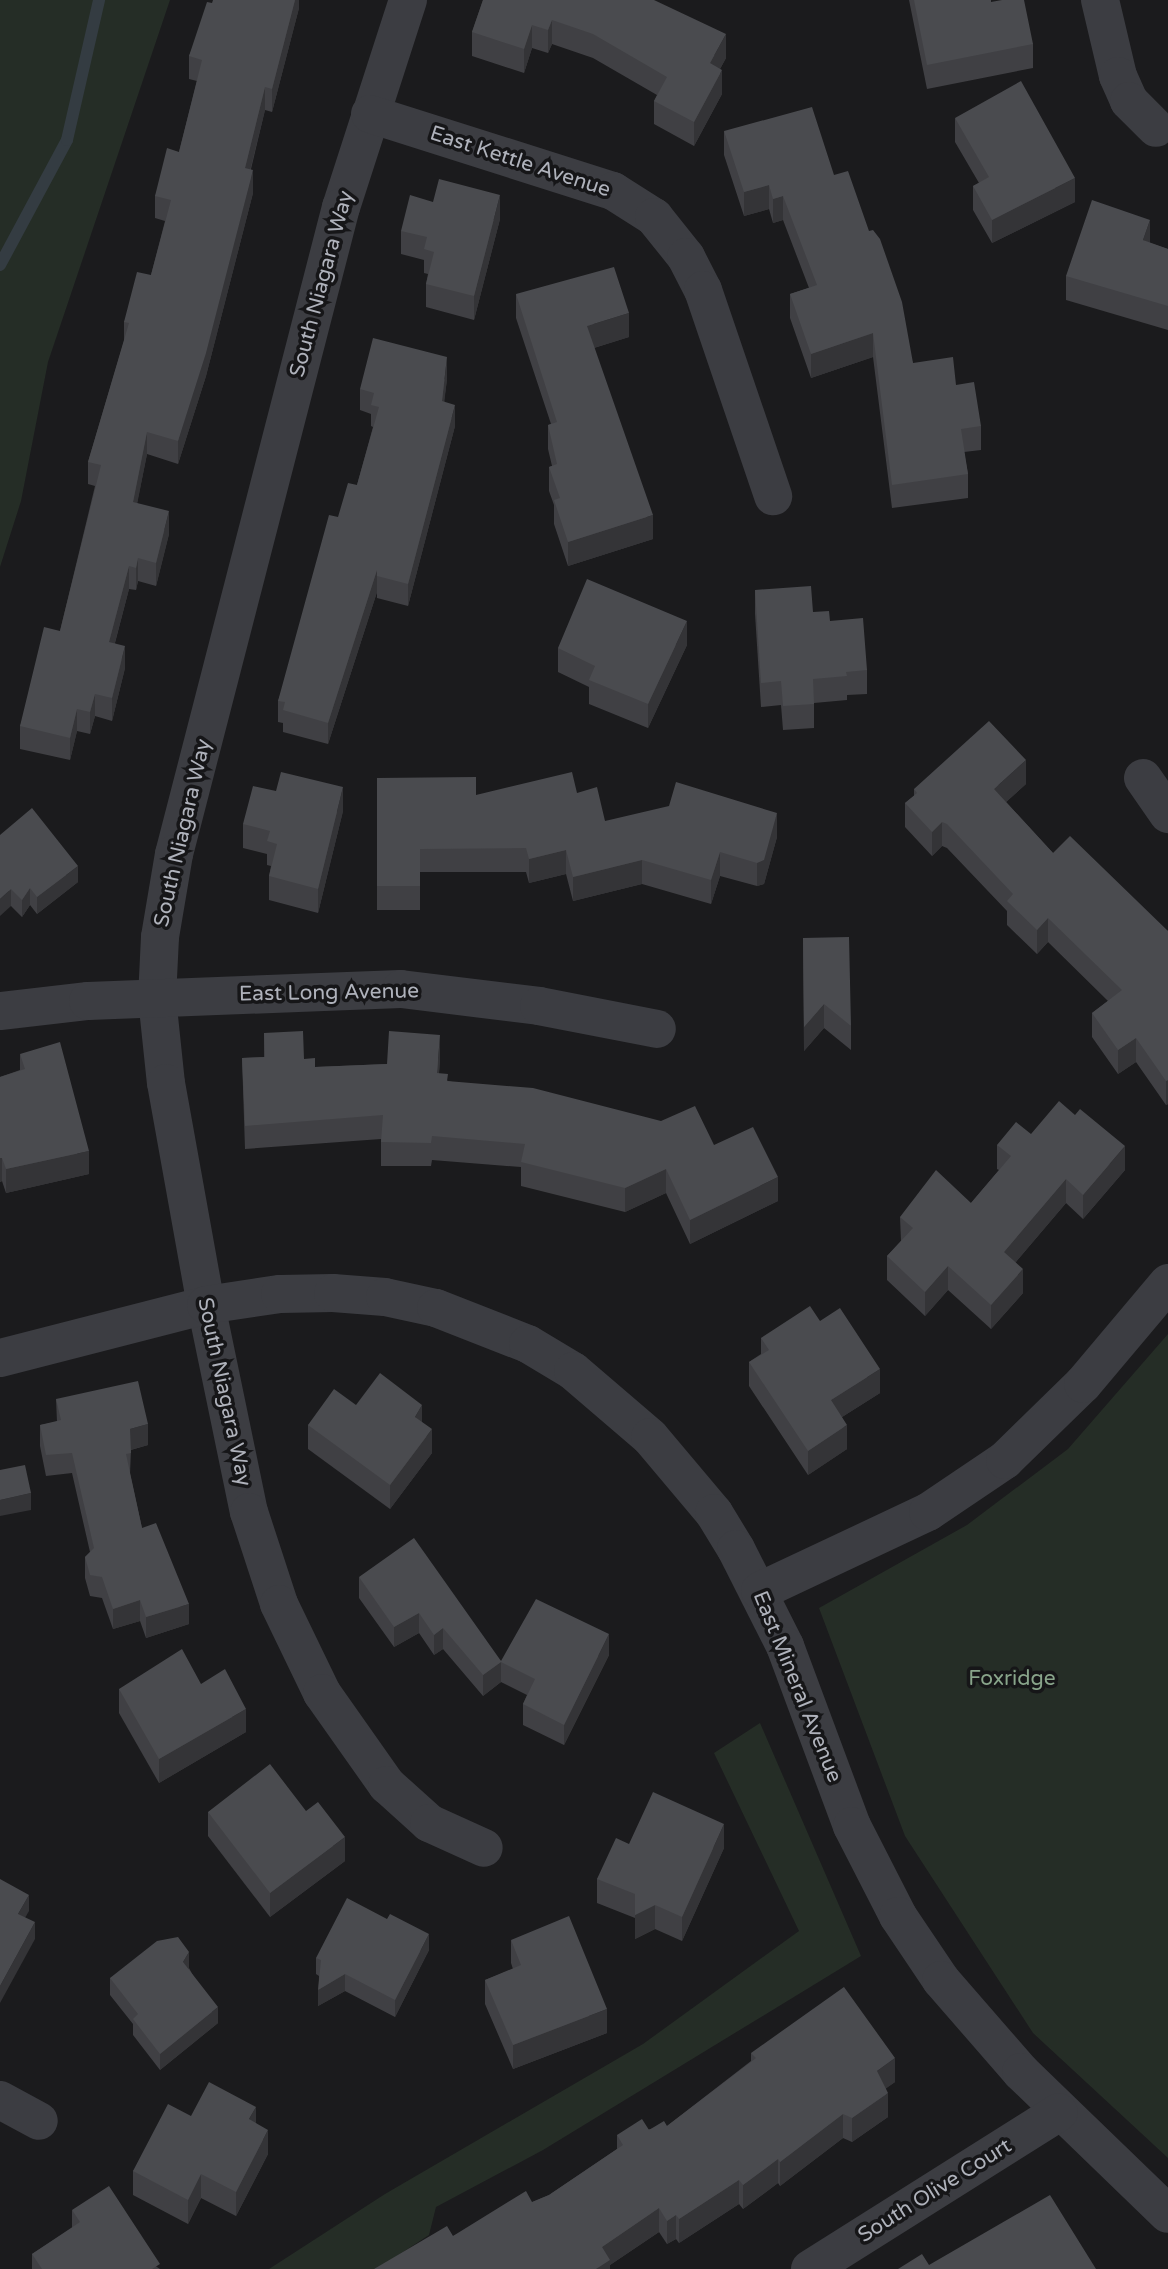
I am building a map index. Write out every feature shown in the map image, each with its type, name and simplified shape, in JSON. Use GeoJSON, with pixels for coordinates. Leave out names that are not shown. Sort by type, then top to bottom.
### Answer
{"type":"FeatureCollection","features":[{"type":"Feature","properties":{"kind":"street","name":"South Niagara Way"},"geometry":{"type":"LineString","coordinates":[[408,0],[341,206],[174,854],[160,937],[157,998],[166,1083],[206,1305],[250,1512],[279,1604],[298,1648],[357,1747],[411,1811],[484,1848]]}},
{"type":"Feature","properties":{"kind":"street"},"geometry":{"type":"LineString","coordinates":[[1100,0],[1118,76],[1129,101],[1156,128]]}},
{"type":"Feature","properties":{"kind":"street","name":"East Kettle Avenue"},"geometry":{"type":"LineString","coordinates":[[370,114],[590,182],[613,191],[653,217],[686,257],[703,290],[773,496]]}},
{"type":"Feature","properties":{"kind":"street"},"geometry":{"type":"LineString","coordinates":[[1143,778],[1168,814]]}},
{"type":"Feature","properties":{"kind":"street","name":"East Long Avenue"},"geometry":{"type":"LineString","coordinates":[[0,1012],[42,1004],[401,989],[539,1006],[657,1029]]}},
{"type":"Feature","properties":{"kind":"street"},"geometry":{"type":"LineString","coordinates":[[760,1591],[928,1512],[1005,1460],[1083,1384],[1168,1283]]}},
{"type":"Feature","properties":{"kind":"street","name":"East Mineral Avenue"},"geometry":{"type":"LineString","coordinates":[[0,1358],[206,1305],[280,1294],[386,1297],[436,1308],[528,1344],[573,1371],[650,1437],[714,1513],[760,1591],[852,1826],[898,1916],[949,1989],[1059,2112],[1168,2214]]}},
{"type":"Feature","properties":{"kind":"street"},"geometry":{"type":"LineString","coordinates":[[0,2100],[39,2121]]}},
{"type":"Feature","properties":{"kind":"street","name":"South Olive Court"},"geometry":{"type":"LineString","coordinates":[[810,2269],[1059,2112]]}},
{"type":"Feature","properties":{"kind":"green space"},"geometry":{"type":"Polygon","coordinates":[[[0,0],[170,0],[48,362],[21,501],[0,567],[0,0]]]}},
{"type":"Feature","properties":{"kind":"green space","name":"Foxridge"},"geometry":{"type":"Polygon","coordinates":[[[1168,1334],[1168,2158],[1033,2033],[905,1836],[819,1608],[967,1525],[1068,1449],[1168,1334]]]}},
{"type":"Feature","properties":{"kind":"green space"},"geometry":{"type":"Polygon","coordinates":[[[760,1723],[861,1956],[543,2150],[436,2207],[429,2235],[377,2269],[269,2269],[385,2194],[643,2044],[799,1931],[714,1753],[760,1723]]]}},
{"type":"Feature","properties":{"kind":"building"},"geometry":{"type":"Polygon","coordinates":[[[213,0],[295,0],[272,89],[265,87],[245,168],[253,170],[206,353],[178,441],[147,432],[133,502],[169,511],[156,563],[138,558],[136,568],[129,566],[109,642],[125,646],[112,698],[95,694],[90,712],[77,709],[70,738],[20,726],[44,627],[60,631],[101,465],[88,462],[129,323],[124,322],[137,272],[151,275],[171,200],[155,196],[167,148],[179,152],[202,60],[189,56],[207,2],[212,3],[213,0]]]}},
{"type":"Feature","properties":{"kind":"building"},"geometry":{"type":"Polygon","coordinates":[[[483,0],[654,0],[726,34],[710,63],[722,70],[694,122],[654,101],[667,77],[593,34],[552,20],[548,30],[532,25],[524,49],[472,32],[483,0]]]}},
{"type":"Feature","properties":{"kind":"building"},"geometry":{"type":"Polygon","coordinates":[[[914,0],[1024,0],[1033,44],[927,65],[914,0]]]}},
{"type":"Feature","properties":{"kind":"building"},"geometry":{"type":"Polygon","coordinates":[[[1021,81],[1075,178],[992,220],[973,186],[989,177],[955,118],[1021,81]]]}},
{"type":"Feature","properties":{"kind":"building"},"geometry":{"type":"Polygon","coordinates":[[[812,107],[834,175],[848,171],[869,231],[873,230],[880,239],[902,302],[913,363],[953,357],[956,385],[974,382],[981,426],[961,429],[968,474],[892,485],[873,333],[811,354],[790,294],[817,285],[783,196],[773,199],[769,185],[744,192],[724,131],[812,107]]]}},
{"type":"Feature","properties":{"kind":"building"},"geometry":{"type":"Polygon","coordinates":[[[439,179],[500,195],[474,296],[426,284],[434,252],[424,249],[427,237],[401,231],[410,195],[433,202],[439,179]]]}},
{"type":"Feature","properties":{"kind":"building"},"geometry":{"type":"Polygon","coordinates":[[[1092,200],[1150,220],[1143,240],[1168,249],[1168,306],[1066,276],[1092,200]]]}},
{"type":"Feature","properties":{"kind":"building"},"geometry":{"type":"Polygon","coordinates":[[[614,267],[629,313],[587,326],[653,515],[568,542],[554,500],[560,498],[549,467],[557,464],[548,425],[557,422],[516,294],[614,267]]]}},
{"type":"Feature","properties":{"kind":"building"},"geometry":{"type":"Polygon","coordinates":[[[373,338],[447,357],[442,401],[455,405],[408,584],[377,576],[377,570],[328,723],[283,710],[285,702],[278,701],[329,515],[338,517],[348,483],[357,485],[379,407],[371,405],[374,393],[360,389],[373,338]]]}},
{"type":"Feature","properties":{"kind":"building"},"geometry":{"type":"Polygon","coordinates":[[[587,579],[687,621],[648,704],[589,680],[595,666],[558,648],[587,579]]]}},
{"type":"Feature","properties":{"kind":"building"},"geometry":{"type":"Polygon","coordinates":[[[811,586],[813,612],[829,611],[830,621],[863,618],[867,670],[846,672],[847,676],[813,679],[814,704],[783,706],[781,681],[761,683],[755,590],[811,586]]]}},
{"type":"Feature","properties":{"kind":"building"},"geometry":{"type":"Polygon","coordinates":[[[989,721],[1026,760],[994,789],[1053,853],[1070,836],[1168,931],[1166,1081],[1136,1038],[1118,1050],[1092,1013],[1122,990],[1048,918],[1037,930],[1007,901],[1013,894],[947,824],[942,822],[932,832],[905,803],[917,793],[914,789],[989,721]]]}},
{"type":"Feature","properties":{"kind":"building"},"geometry":{"type":"Polygon","coordinates":[[[281,772],[343,787],[318,889],[269,876],[277,844],[267,841],[270,831],[243,824],[253,786],[276,791],[281,772]]]}},
{"type":"Feature","properties":{"kind":"building"},"geometry":{"type":"Polygon","coordinates":[[[572,772],[577,793],[597,787],[605,821],[669,806],[676,782],[777,813],[764,860],[757,863],[720,852],[711,880],[642,860],[573,877],[566,850],[529,859],[526,848],[420,849],[420,886],[377,886],[377,778],[476,777],[476,795],[572,772]]]}},
{"type":"Feature","properties":{"kind":"building"},"geometry":{"type":"Polygon","coordinates":[[[32,808],[78,866],[37,897],[30,888],[22,900],[11,889],[0,899],[0,835],[32,808]]]}},
{"type":"Feature","properties":{"kind":"building"},"geometry":{"type":"Polygon","coordinates":[[[849,937],[851,1026],[824,1004],[804,1027],[803,938],[849,937]]]}},
{"type":"Feature","properties":{"kind":"building"},"geometry":{"type":"Polygon","coordinates":[[[303,1031],[304,1059],[315,1058],[315,1067],[387,1064],[389,1031],[440,1035],[437,1073],[448,1074],[447,1081],[533,1088],[661,1121],[695,1106],[714,1145],[753,1127],[778,1177],[690,1220],[666,1169],[625,1188],[521,1162],[525,1144],[432,1136],[431,1143],[381,1142],[383,1115],[245,1126],[242,1058],[265,1057],[264,1033],[303,1031]]]}},
{"type":"Feature","properties":{"kind":"building"},"geometry":{"type":"Polygon","coordinates":[[[60,1042],[89,1151],[6,1169],[0,1158],[0,1077],[25,1069],[20,1054],[60,1042]]]}},
{"type":"Feature","properties":{"kind":"building"},"geometry":{"type":"Polygon","coordinates":[[[1059,1101],[1075,1115],[1080,1109],[1125,1146],[1083,1195],[1066,1179],[1004,1252],[1023,1269],[991,1305],[948,1266],[925,1292],[887,1256],[913,1228],[900,1217],[936,1170],[971,1203],[1011,1156],[997,1145],[1016,1122],[1031,1134],[1059,1101]]]}},
{"type":"Feature","properties":{"kind":"building"},"geometry":{"type":"Polygon","coordinates":[[[810,1306],[820,1321],[840,1308],[880,1369],[831,1400],[847,1425],[808,1451],[749,1362],[769,1350],[761,1338],[810,1306]]]}},
{"type":"Feature","properties":{"kind":"building"},"geometry":{"type":"Polygon","coordinates":[[[380,1373],[422,1405],[415,1417],[432,1429],[390,1485],[308,1425],[334,1389],[356,1405],[380,1373]]]}},
{"type":"Feature","properties":{"kind":"building"},"geometry":{"type":"Polygon","coordinates":[[[138,1381],[148,1424],[130,1429],[131,1453],[126,1454],[142,1528],[156,1523],[189,1604],[146,1617],[140,1600],[113,1609],[102,1577],[90,1575],[85,1557],[94,1548],[72,1453],[46,1455],[40,1425],[61,1420],[56,1399],[138,1381]]]}},
{"type":"Feature","properties":{"kind":"building"},"geometry":{"type":"Polygon","coordinates":[[[25,1465],[31,1493],[0,1500],[0,1470],[25,1465]]]}},
{"type":"Feature","properties":{"kind":"building"},"geometry":{"type":"Polygon","coordinates":[[[414,1538],[501,1661],[536,1599],[609,1634],[564,1725],[523,1704],[535,1679],[501,1662],[483,1675],[443,1628],[434,1635],[419,1613],[394,1627],[359,1577],[414,1538]]]}},
{"type":"Feature","properties":{"kind":"building"},"geometry":{"type":"Polygon","coordinates":[[[182,1649],[201,1684],[225,1669],[246,1709],[159,1759],[119,1689],[182,1649]]]}},
{"type":"Feature","properties":{"kind":"building"},"geometry":{"type":"Polygon","coordinates":[[[270,1764],[306,1811],[318,1802],[345,1837],[270,1893],[208,1812],[270,1764]]]}},
{"type":"Feature","properties":{"kind":"building"},"geometry":{"type":"Polygon","coordinates":[[[653,1792],[724,1824],[682,1917],[655,1905],[635,1915],[635,1894],[597,1879],[616,1838],[629,1844],[653,1792]]]}},
{"type":"Feature","properties":{"kind":"building"},"geometry":{"type":"Polygon","coordinates":[[[0,1879],[29,1895],[18,1914],[35,1922],[0,1986],[0,1879]]]}},
{"type":"Feature","properties":{"kind":"building"},"geometry":{"type":"Polygon","coordinates":[[[347,1898],[387,1919],[390,1914],[429,1934],[395,2000],[345,1974],[318,1990],[321,1960],[316,1958],[347,1898]]]}},
{"type":"Feature","properties":{"kind":"building"},"geometry":{"type":"Polygon","coordinates":[[[569,1916],[607,2009],[513,2045],[485,1980],[521,1965],[511,1940],[569,1916]]]}},
{"type":"Feature","properties":{"kind":"building"},"geometry":{"type":"Polygon","coordinates":[[[178,1937],[189,1952],[183,1962],[218,2007],[160,2054],[133,2019],[138,2014],[110,1978],[157,1941],[178,1937]]]}},
{"type":"Feature","properties":{"kind":"building"},"geometry":{"type":"Polygon","coordinates":[[[844,1987],[895,2058],[877,2071],[888,2093],[852,2118],[843,2114],[780,2162],[778,2159],[743,2185],[739,2180],[679,2219],[676,2215],[667,2221],[659,2208],[602,2247],[610,2260],[596,2269],[374,2269],[447,2226],[453,2236],[526,2191],[532,2202],[549,2195],[623,2145],[617,2135],[642,2119],[649,2130],[664,2121],[667,2126],[756,2058],[751,2053],[844,1987]]]}},
{"type":"Feature","properties":{"kind":"building"},"geometry":{"type":"Polygon","coordinates":[[[209,2082],[256,2107],[249,2119],[268,2130],[236,2192],[201,2174],[188,2200],[133,2171],[168,2104],[191,2116],[209,2082]]]}},
{"type":"Feature","properties":{"kind":"building"},"geometry":{"type":"Polygon","coordinates":[[[109,2186],[160,2264],[152,2269],[42,2269],[32,2254],[80,2222],[72,2210],[109,2186]]]}},
{"type":"Feature","properties":{"kind":"building"},"geometry":{"type":"Polygon","coordinates":[[[1050,2195],[1096,2269],[898,2269],[922,2254],[929,2265],[1050,2195]]]}},
{"type":"Feature","properties":{"kind":"waterway"},"geometry":{"type":"LineString","coordinates":[[0,265],[67,140],[99,0]]}}]}
